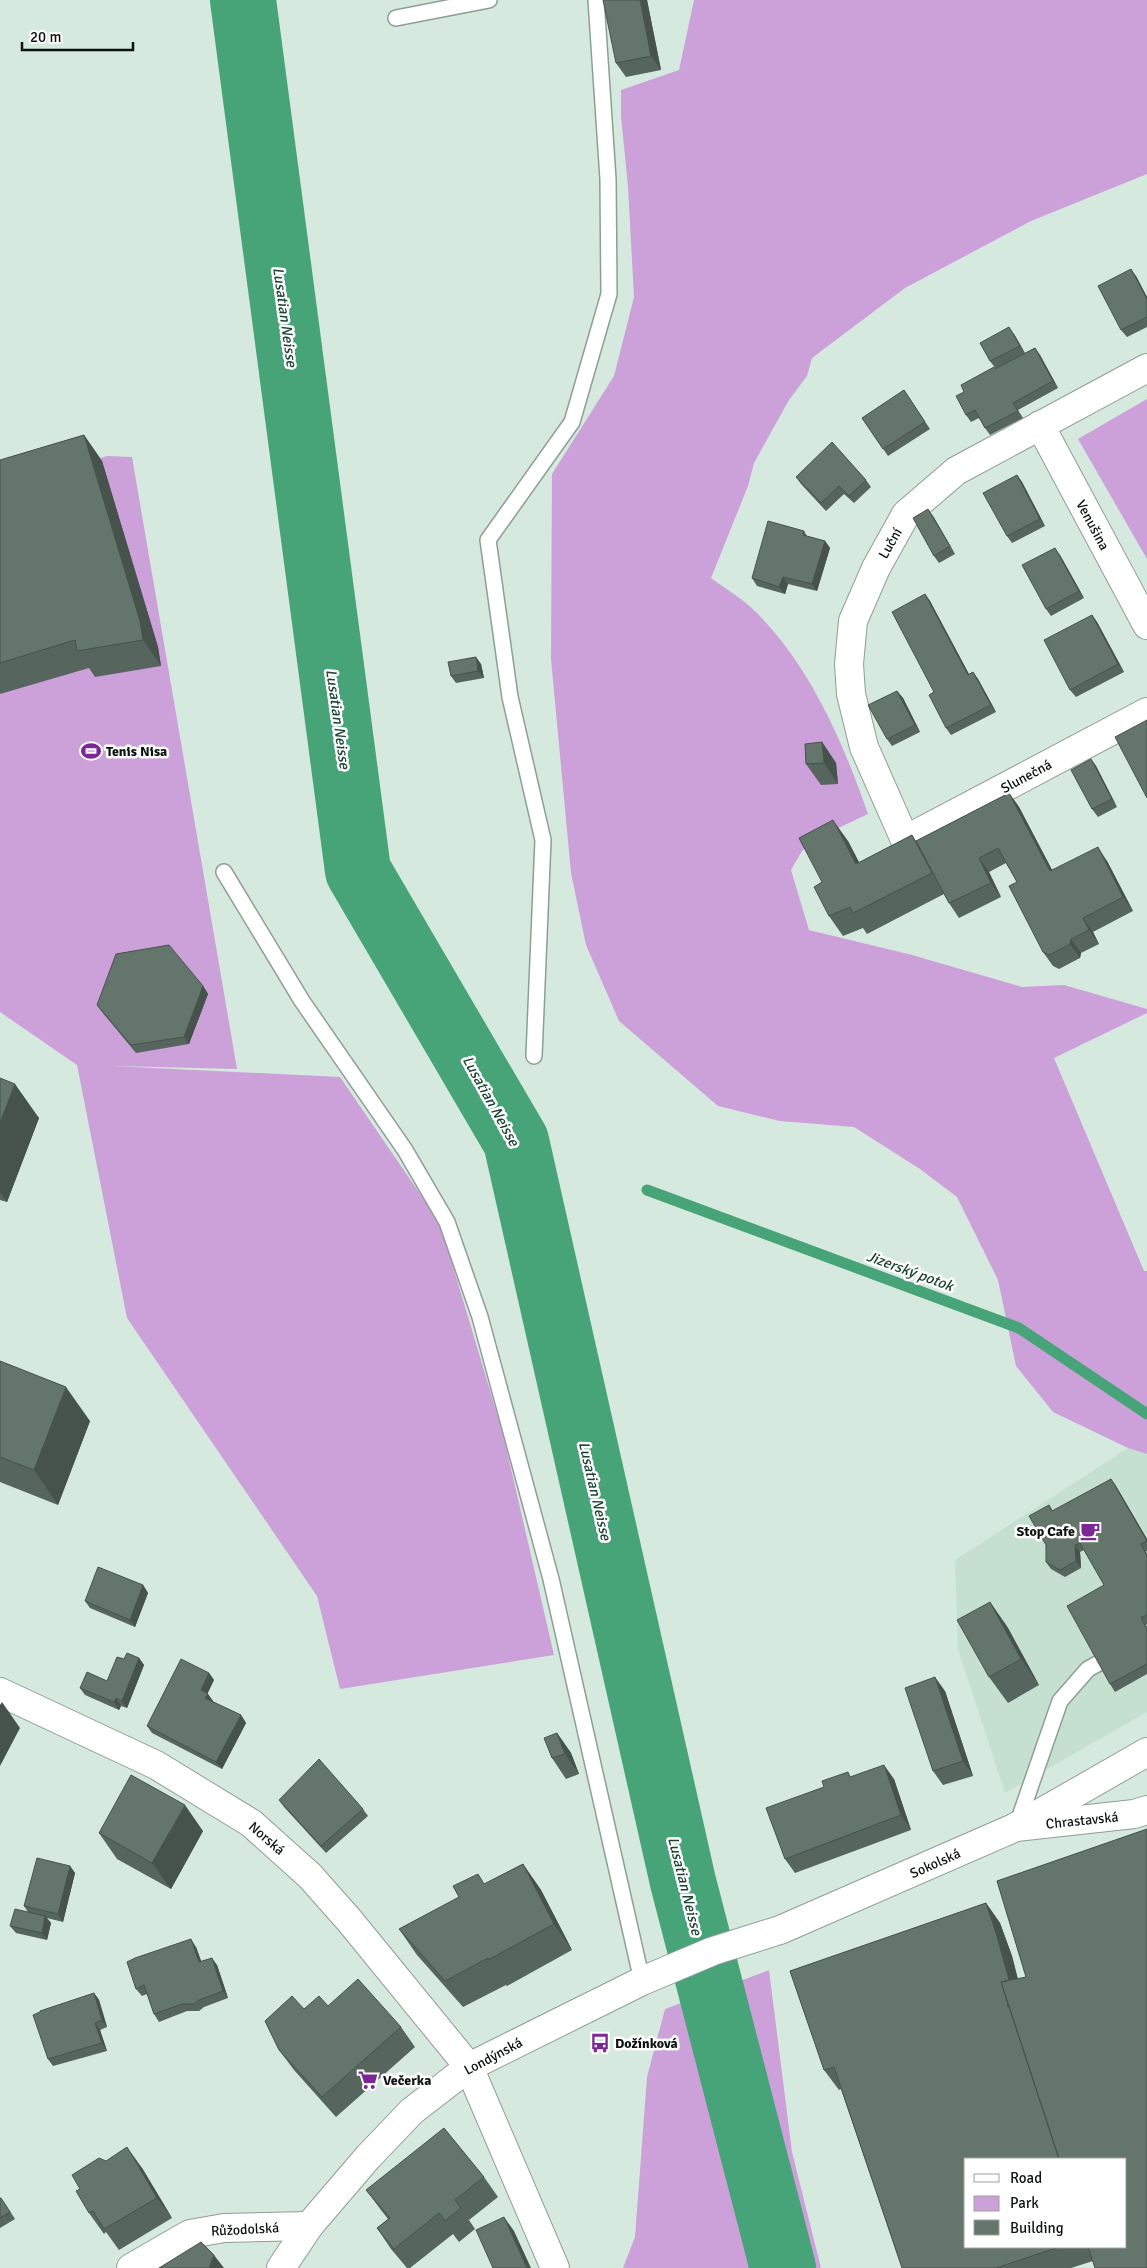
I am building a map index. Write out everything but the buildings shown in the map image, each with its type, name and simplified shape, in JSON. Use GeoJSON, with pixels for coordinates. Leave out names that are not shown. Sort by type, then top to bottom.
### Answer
{"type":"FeatureCollection","features":[{"type":"Feature","properties":{"kind":"street","name":"Luční"},"geometry":{"type":"LineString","coordinates":[[905,840],[864,747],[851,694],[849,664],[853,621],[876,568],[906,514],[956,471],[1147,368]]}},
{"type":"Feature","properties":{"kind":"street","name":"Venušina"},"geometry":{"type":"LineString","coordinates":[[1040,425],[1147,625]]}},
{"type":"Feature","properties":{"kind":"street","name":"Slunečná"},"geometry":{"type":"LineString","coordinates":[[905,840],[1147,712]]}},
{"type":"Feature","properties":{"kind":"street","name":"Norská"},"geometry":{"type":"LineString","coordinates":[[0,1692],[156,1765],[251,1823],[310,1876],[349,1920],[469,2067]]}},
{"type":"Feature","properties":{"kind":"street","name":"Sokolská"},"geometry":{"type":"LineString","coordinates":[[713,1951],[780,1930],[1016,1827],[1147,1752]]}},
{"type":"Feature","properties":{"kind":"street","name":"Chrastavská"},"geometry":{"type":"LineString","coordinates":[[1016,1827],[1134,1814],[1147,1810]]}},
{"type":"Feature","properties":{"kind":"street","name":"Londýnská"},"geometry":{"type":"LineString","coordinates":[[281,2268],[309,2226],[368,2157],[412,2111],[469,2067],[642,1981],[713,1951]]}},
{"type":"Feature","properties":{"kind":"street"},"geometry":{"type":"LineString","coordinates":[[469,2067],[555,2268]]}},
{"type":"Feature","properties":{"kind":"street","name":"Růžodolská"},"geometry":{"type":"LineString","coordinates":[[131,2268],[190,2234],[224,2228],[309,2226]]}},
{"type":"Feature","properties":{"kind":"lane"},"geometry":{"type":"LineString","coordinates":[[396,18],[489,0]]}},
{"type":"Feature","properties":{"kind":"lane"},"geometry":{"type":"LineString","coordinates":[[534,1056],[543,840],[510,697],[488,540],[572,422],[609,294],[608,179],[596,0]]}},
{"type":"Feature","properties":{"kind":"lane"},"geometry":{"type":"LineString","coordinates":[[224,872],[302,1001],[406,1150],[447,1222],[480,1317],[551,1579],[642,1981]]}},
{"type":"Feature","properties":{"kind":"lane"},"geometry":{"type":"LineString","coordinates":[[1016,1827],[1060,1701],[1088,1669],[1147,1637]]}},
{"type":"Feature","properties":{"kind":"shaded area"},"geometry":{"type":"Polygon","coordinates":[[[1128,1448],[1147,1454],[1147,1712],[1005,1793],[958,1649],[955,1560],[1128,1448]]]}},
{"type":"Feature","properties":{"kind":"green space"},"geometry":{"type":"Polygon","coordinates":[[[694,0],[1147,0],[1147,174],[1031,221],[905,288],[812,358],[807,376],[789,400],[754,463],[748,486],[711,578],[757,613],[794,657],[836,733],[868,814],[813,840],[802,851],[791,870],[809,930],[912,955],[1022,987],[1064,985],[1147,1009],[1147,1013],[1054,1058],[1144,1271],[1147,1271],[1147,1454],[1128,1448],[1053,1412],[1016,1366],[998,1280],[957,1197],[920,1169],[854,1127],[780,1121],[718,1106],[619,1021],[586,945],[571,873],[551,659],[552,474],[614,376],[634,297],[628,187],[621,116],[621,90],[679,70],[694,0]]]}},
{"type":"Feature","properties":{"kind":"green space"},"geometry":{"type":"Polygon","coordinates":[[[1147,399],[1147,559],[1078,439],[1147,399]]]}},
{"type":"Feature","properties":{"kind":"green space"},"geometry":{"type":"Polygon","coordinates":[[[107,456],[132,457],[237,1069],[113,1066],[340,1077],[440,1223],[503,1434],[554,1655],[340,1689],[317,1596],[127,1318],[77,1065],[0,1012],[0,489],[107,456]]]}},
{"type":"Feature","properties":{"kind":"green space"},"geometry":{"type":"Polygon","coordinates":[[[769,1970],[792,2152],[821,2268],[623,2268],[635,2237],[647,2077],[665,2009],[769,1970]]]}},
{"type":"Feature","properties":{"kind":"waterway","name":"Lusatian Neisse"},"geometry":{"type":"LineString","coordinates":[[243,0],[358,871],[516,1141],[683,1882],[783,2268]]}},
{"type":"Feature","properties":{"kind":"waterway","name":"Jizerský potok"},"geometry":{"type":"LineString","coordinates":[[647,1190],[1019,1328],[1147,1414]]}},
{"type":"Feature","properties":{"kind":"place","name":"Tenis Nisa"},"geometry":{"type":"Point","coordinates":[91,751]}},
{"type":"Feature","properties":{"kind":"place","name":"Stop Cafe"},"geometry":{"type":"Point","coordinates":[1090,1531]}},
{"type":"Feature","properties":{"kind":"place","name":"Dožínková"},"geometry":{"type":"Point","coordinates":[600,2043]}},
{"type":"Feature","properties":{"kind":"place","name":"Večerka"},"geometry":{"type":"Point","coordinates":[368,2080]}}]}
